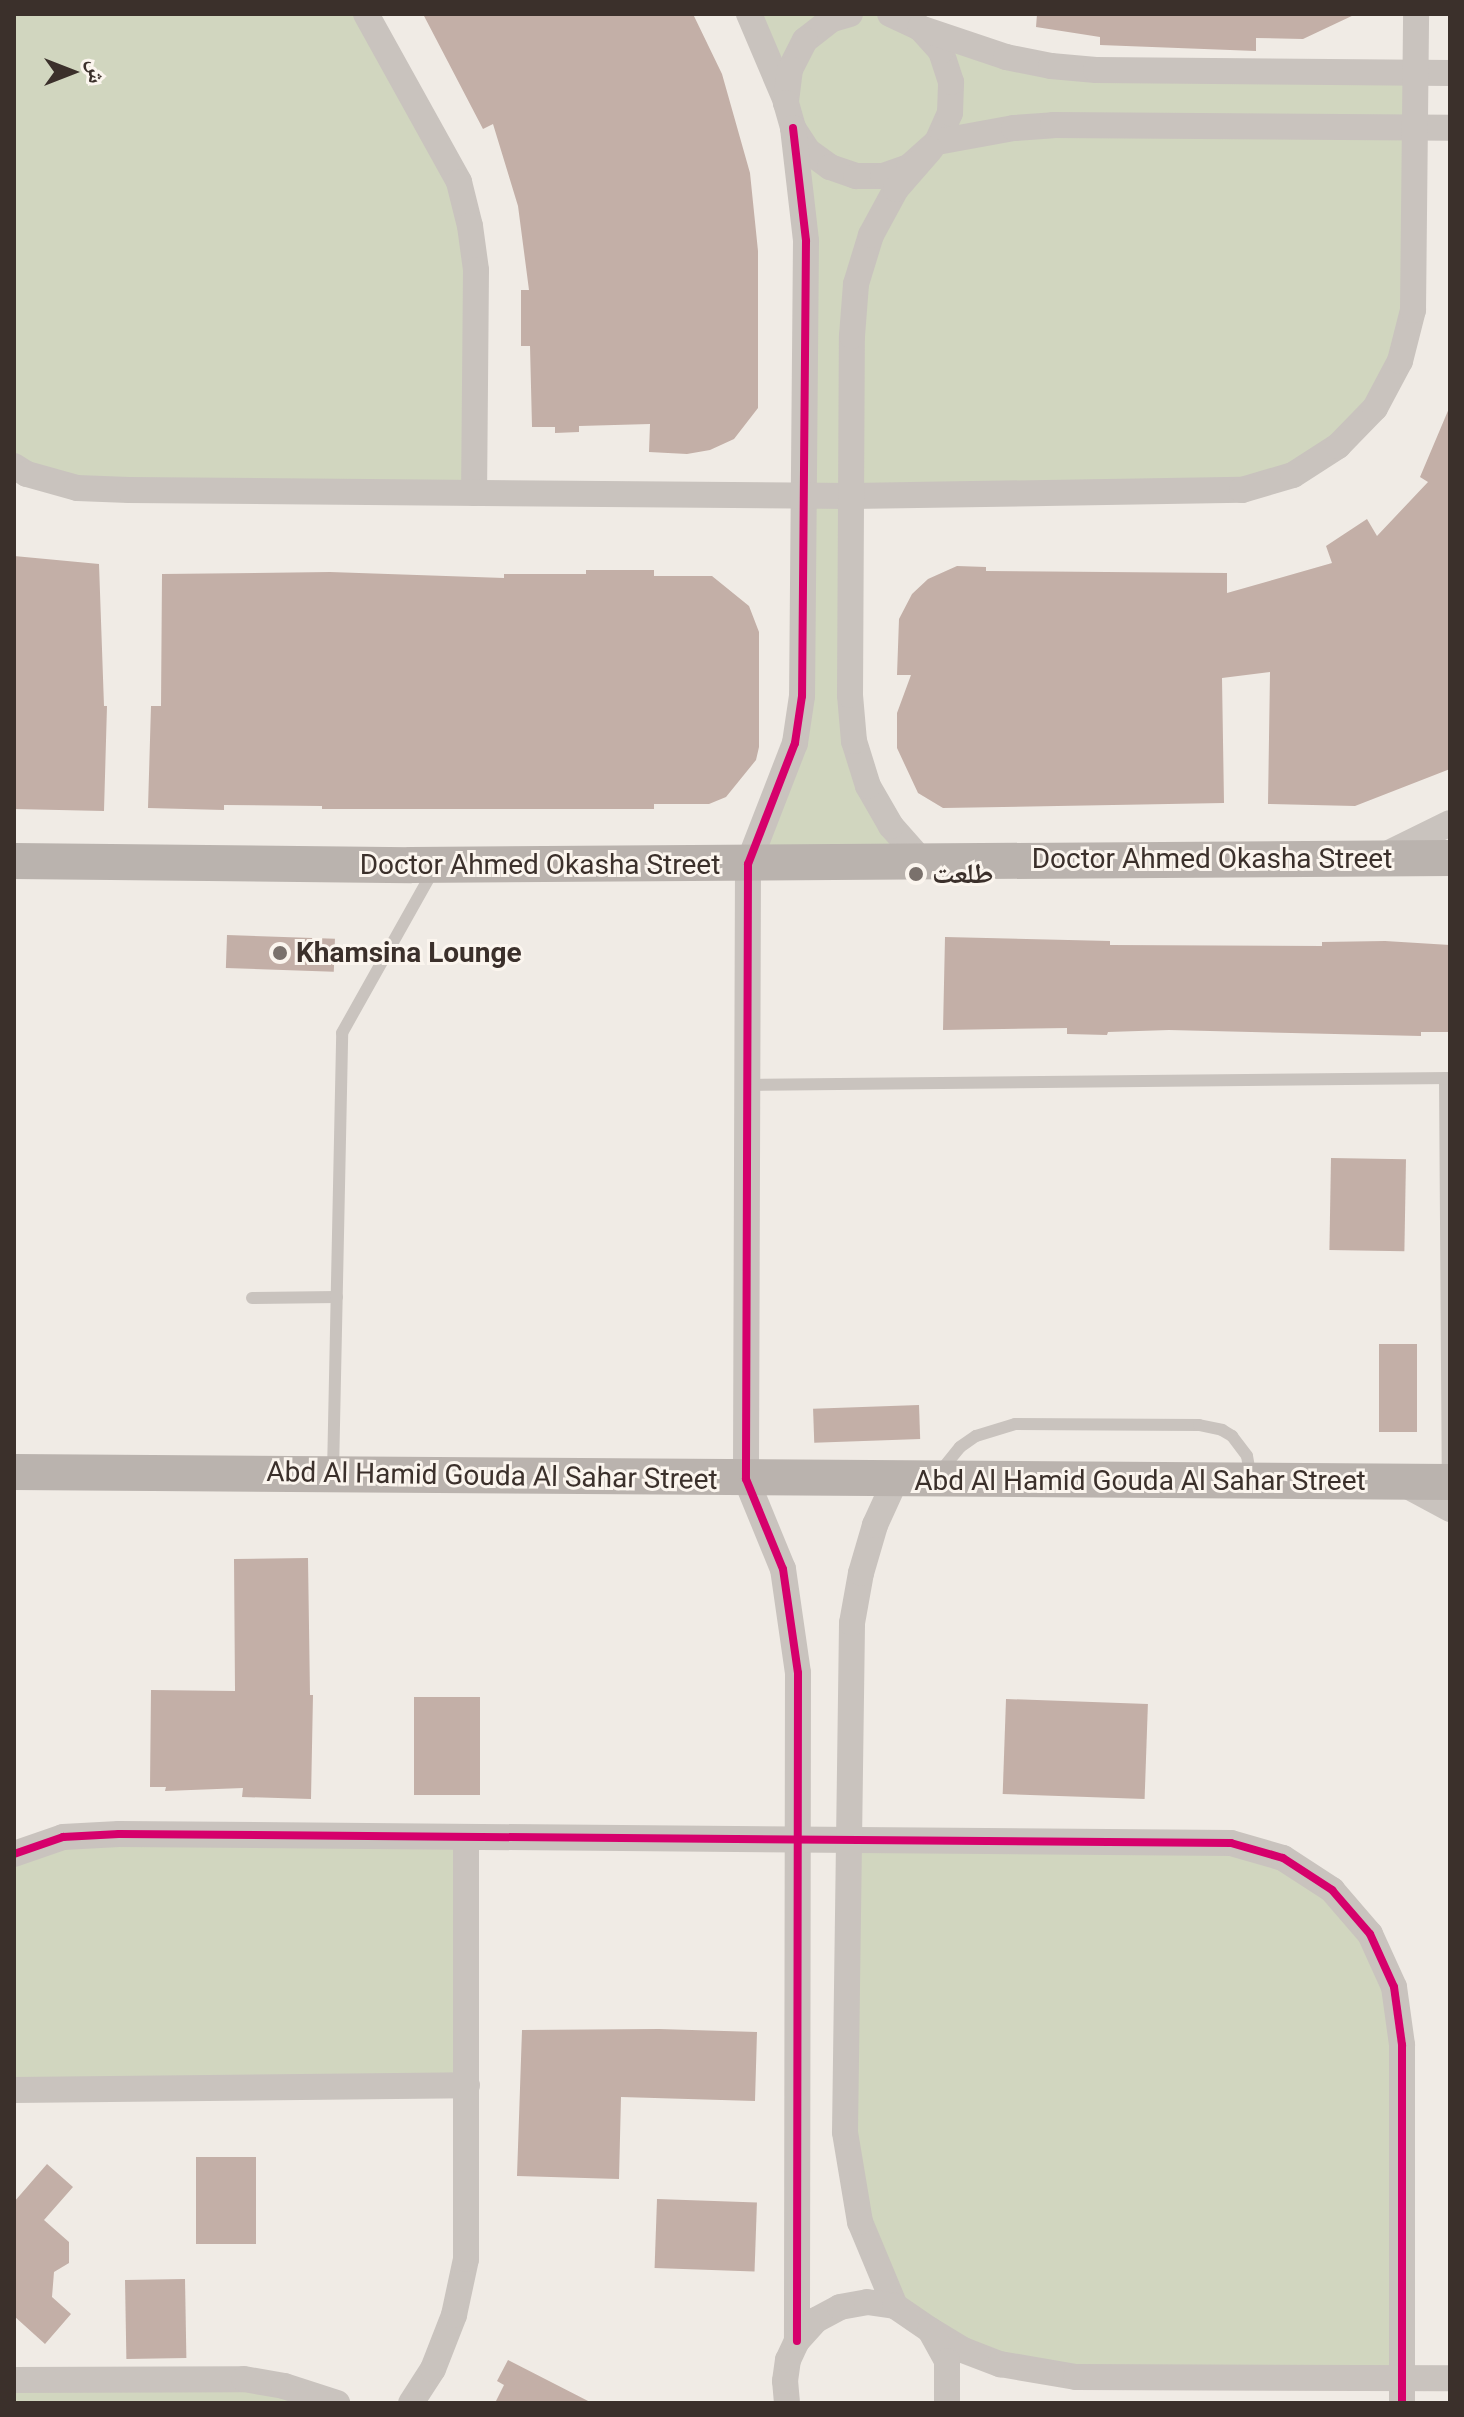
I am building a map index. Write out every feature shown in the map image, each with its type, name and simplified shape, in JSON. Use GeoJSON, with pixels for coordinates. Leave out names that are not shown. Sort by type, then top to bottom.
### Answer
{"type":"FeatureCollection","features":[{"type":"Feature","properties":{"kind":"street"},"geometry":{"type":"LineString","coordinates":[[366,14],[459,182],[470,226],[476,270],[474,493]]}},
{"type":"Feature","properties":{"kind":"street"},"geometry":{"type":"LineString","coordinates":[[749,14],[808,151],[830,167],[856,176],[883,176],[909,167],[934,146],[1014,128],[1053,125],[1450,128]]}},
{"type":"Feature","properties":{"kind":"street"},"geometry":{"type":"LineString","coordinates":[[797,2341],[798,1673],[783,1569],[746,1479],[748,864],[795,743],[802,696],[806,241],[790,115],[790,69],[805,40],[832,19],[850,14]]}},
{"type":"Feature","properties":{"kind":"street"},"geometry":{"type":"LineString","coordinates":[[14,466],[27,474],[77,488],[804,496],[1242,490],[1293,475],[1338,446],[1381,396],[1400,361],[1413,310],[1416,14]]}},
{"type":"Feature","properties":{"kind":"street"},"geometry":{"type":"LineString","coordinates":[[901,18],[1006,57],[1051,66],[1450,73]]}},
{"type":"Feature","properties":{"kind":"street"},"geometry":{"type":"LineString","coordinates":[[901,18],[941,51],[951,82],[950,113],[934,146],[896,189],[877,223],[856,284],[850,695],[854,741],[868,786],[883,813],[922,861]]}},
{"type":"Feature","properties":{"kind":"street"},"geometry":{"type":"LineString","coordinates":[[1379,858],[1450,823]]}},
{"type":"Feature","properties":{"kind":"street","name":"Doctor Ahmed Okasha Street"},"geometry":{"type":"LineString","coordinates":[[14,861],[437,865],[1450,858]]}},
{"type":"Feature","properties":{"kind":"street","name":"Abd Al Hamid Gouda Al Sahar Street"},"geometry":{"type":"LineString","coordinates":[[14,1472],[1251,1481],[1402,1483],[1449,1491]]}},
{"type":"Feature","properties":{"kind":"street"},"geometry":{"type":"LineString","coordinates":[[895,2306],[860,2222],[845,2132],[852,1623],[861,1573],[875,1525],[896,1479]]}},
{"type":"Feature","properties":{"kind":"street"},"geometry":{"type":"LineString","coordinates":[[14,1854],[63,1837],[119,1834],[1231,1843],[1283,1858],[1332,1890],[1370,1934],[1394,1987],[1402,2045],[1402,2391]]}},
{"type":"Feature","properties":{"kind":"street"},"geometry":{"type":"LineString","coordinates":[[411,2403],[433,2369],[454,2315],[466,2259],[466,1837]]}},
{"type":"Feature","properties":{"kind":"street"},"geometry":{"type":"LineString","coordinates":[[14,2090],[467,2085]]}},
{"type":"Feature","properties":{"kind":"street"},"geometry":{"type":"LineString","coordinates":[[783,2396],[788,2360],[797,2341],[816,2320],[840,2307],[867,2302],[895,2306],[963,2350],[1000,2364],[1051,2374],[1402,2391],[1450,2378]]}},
{"type":"Feature","properties":{"kind":"street"},"geometry":{"type":"LineString","coordinates":[[930,2330],[947,2361],[947,2403]]}},
{"type":"Feature","properties":{"kind":"street"},"geometry":{"type":"LineString","coordinates":[[14,2380],[244,2379],[284,2386],[337,2403]]}},
{"type":"Feature","properties":{"kind":"lane"},"geometry":{"type":"LineString","coordinates":[[333,1475],[342,1033],[437,865]]}},
{"type":"Feature","properties":{"kind":"lane"},"geometry":{"type":"LineString","coordinates":[[747,1085],[1447,1078],[1449,1491]]}},
{"type":"Feature","properties":{"kind":"lane"},"geometry":{"type":"LineString","coordinates":[[252,1298],[337,1297]]}},
{"type":"Feature","properties":{"kind":"lane"},"geometry":{"type":"LineString","coordinates":[[935,1479],[946,1462],[976,1436],[1015,1424],[1045,1424],[1211,1426],[1232,1436],[1241,1445],[1247,1456],[1251,1481]]}},
{"type":"Feature","properties":{"kind":"green space"},"geometry":{"type":"Polygon","coordinates":[[[14,14],[366,14],[459,182],[474,493],[129,490],[14,466],[14,14]]]}},
{"type":"Feature","properties":{"kind":"green space"},"geometry":{"type":"Polygon","coordinates":[[[749,14],[896,14],[1006,57],[1416,73],[1413,310],[1375,408],[1293,475],[851,497],[854,741],[922,861],[748,864],[795,743],[802,184],[749,14]]]}},
{"type":"Feature","properties":{"kind":"green space"},"geometry":{"type":"Polygon","coordinates":[[[63,1837],[466,1837],[467,2085],[14,2090],[14,1854],[63,1837]]]}},
{"type":"Feature","properties":{"kind":"green space"},"geometry":{"type":"Polygon","coordinates":[[[849,1840],[1231,1843],[1332,1890],[1394,1987],[1402,2378],[1038,2373],[914,2316],[860,2222],[849,1840]]]}},
{"type":"Feature","properties":{"kind":"green space"},"geometry":{"type":"Polygon","coordinates":[[[244,2379],[337,2403],[14,2403],[14,2380],[244,2379]]]}},
{"type":"Feature","properties":{"kind":"building"},"geometry":{"type":"Polygon","coordinates":[[[423,14],[693,14],[722,74],[750,173],[758,251],[758,408],[734,439],[710,450],[687,454],[649,452],[650,424],[579,426],[579,432],[555,433],[555,427],[532,427],[530,346],[521,346],[521,290],[529,290],[518,206],[493,124],[483,129],[423,14]]]}},
{"type":"Feature","properties":{"kind":"building"},"geometry":{"type":"Polygon","coordinates":[[[1037,14],[1356,14],[1303,39],[1256,38],[1256,51],[1100,45],[1100,37],[1036,27],[1037,14]]]}},
{"type":"Feature","properties":{"kind":"building"},"geometry":{"type":"Polygon","coordinates":[[[1450,406],[1450,769],[1355,806],[1268,804],[1270,672],[1222,678],[1224,803],[943,808],[918,793],[897,748],[897,713],[911,675],[897,675],[899,619],[912,594],[928,579],[957,566],[986,567],[986,571],[1227,573],[1227,593],[1332,563],[1326,546],[1367,519],[1377,536],[1428,482],[1420,477],[1450,406]]]}},
{"type":"Feature","properties":{"kind":"building"},"geometry":{"type":"Polygon","coordinates":[[[14,556],[99,564],[104,706],[107,706],[104,811],[14,809],[14,556]]]}},
{"type":"Feature","properties":{"kind":"building"},"geometry":{"type":"Polygon","coordinates":[[[586,570],[654,570],[654,576],[712,576],[749,606],[759,632],[759,747],[756,760],[726,797],[709,804],[654,804],[654,809],[322,809],[322,806],[224,805],[224,810],[148,808],[151,706],[161,706],[162,574],[330,572],[504,578],[504,574],[586,574],[586,570]]]}},
{"type":"Feature","properties":{"kind":"building","name":"Khamsina Lounge"},"geometry":{"type":"Polygon","coordinates":[[[227,935],[335,939],[334,972],[226,968],[227,935]]]}},
{"type":"Feature","properties":{"kind":"building"},"geometry":{"type":"Polygon","coordinates":[[[945,937],[1110,941],[1110,945],[1322,946],[1322,942],[1385,941],[1450,945],[1450,1032],[1421,1032],[1421,1036],[1169,1030],[1108,1032],[1107,1035],[1067,1034],[1067,1028],[943,1030],[945,937]]]}},
{"type":"Feature","properties":{"kind":"building"},"geometry":{"type":"Polygon","coordinates":[[[1331,1158],[1406,1159],[1404,1251],[1329,1250],[1331,1158]]]}},
{"type":"Feature","properties":{"kind":"building"},"geometry":{"type":"Polygon","coordinates":[[[1379,1344],[1417,1344],[1417,1432],[1379,1432],[1379,1344]]]}},
{"type":"Feature","properties":{"kind":"building"},"geometry":{"type":"Polygon","coordinates":[[[919,1405],[920,1439],[814,1443],[813,1409],[919,1405]]]}},
{"type":"Feature","properties":{"kind":"building"},"geometry":{"type":"Polygon","coordinates":[[[308,1558],[310,1695],[313,1695],[311,1799],[242,1797],[243,1788],[165,1791],[166,1787],[150,1787],[151,1690],[235,1691],[234,1559],[308,1558]]]}},
{"type":"Feature","properties":{"kind":"building"},"geometry":{"type":"Polygon","coordinates":[[[414,1697],[480,1697],[480,1795],[414,1795],[414,1697]]]}},
{"type":"Feature","properties":{"kind":"building"},"geometry":{"type":"Polygon","coordinates":[[[1006,1699],[1148,1704],[1145,1799],[1003,1794],[1006,1699]]]}},
{"type":"Feature","properties":{"kind":"building"},"geometry":{"type":"Polygon","coordinates":[[[522,2030],[757,2032],[755,2101],[621,2097],[619,2179],[517,2176],[522,2030]]]}},
{"type":"Feature","properties":{"kind":"building"},"geometry":{"type":"Polygon","coordinates":[[[196,2157],[256,2157],[256,2244],[196,2244],[196,2157]]]}},
{"type":"Feature","properties":{"kind":"building"},"geometry":{"type":"Polygon","coordinates":[[[47,2164],[73,2187],[44,2220],[69,2242],[69,2263],[54,2272],[52,2297],[71,2314],[45,2344],[14,2316],[14,2202],[47,2164]]]}},
{"type":"Feature","properties":{"kind":"building"},"geometry":{"type":"Polygon","coordinates":[[[657,2199],[757,2202],[755,2271],[655,2268],[657,2199]]]}},
{"type":"Feature","properties":{"kind":"building"},"geometry":{"type":"Polygon","coordinates":[[[185,2279],[186,2358],[126,2359],[125,2280],[185,2279]]]}},
{"type":"Feature","properties":{"kind":"building"},"geometry":{"type":"Polygon","coordinates":[[[508,2360],[592,2403],[495,2403],[504,2385],[497,2381],[508,2360]]]}},
{"type":"Feature","properties":{"kind":"cycle path"},"geometry":{"type":"LineString","coordinates":[[793,128],[806,241],[802,696],[795,743],[748,864],[746,1479],[783,1569],[798,1673],[797,2341]]}},
{"type":"Feature","properties":{"kind":"cycle path"},"geometry":{"type":"LineString","coordinates":[[14,1854],[63,1837],[119,1834],[1231,1843],[1283,1858],[1332,1890],[1370,1934],[1394,1987],[1402,2045],[1402,2403]]}},
{"type":"Feature","properties":{"kind":"place","name":"طلعت"},"geometry":{"type":"Point","coordinates":[916,874]}},
{"type":"Feature","properties":{"kind":"place","name":"Khamsina Lounge"},"geometry":{"type":"Point","coordinates":[280,953]}}]}
